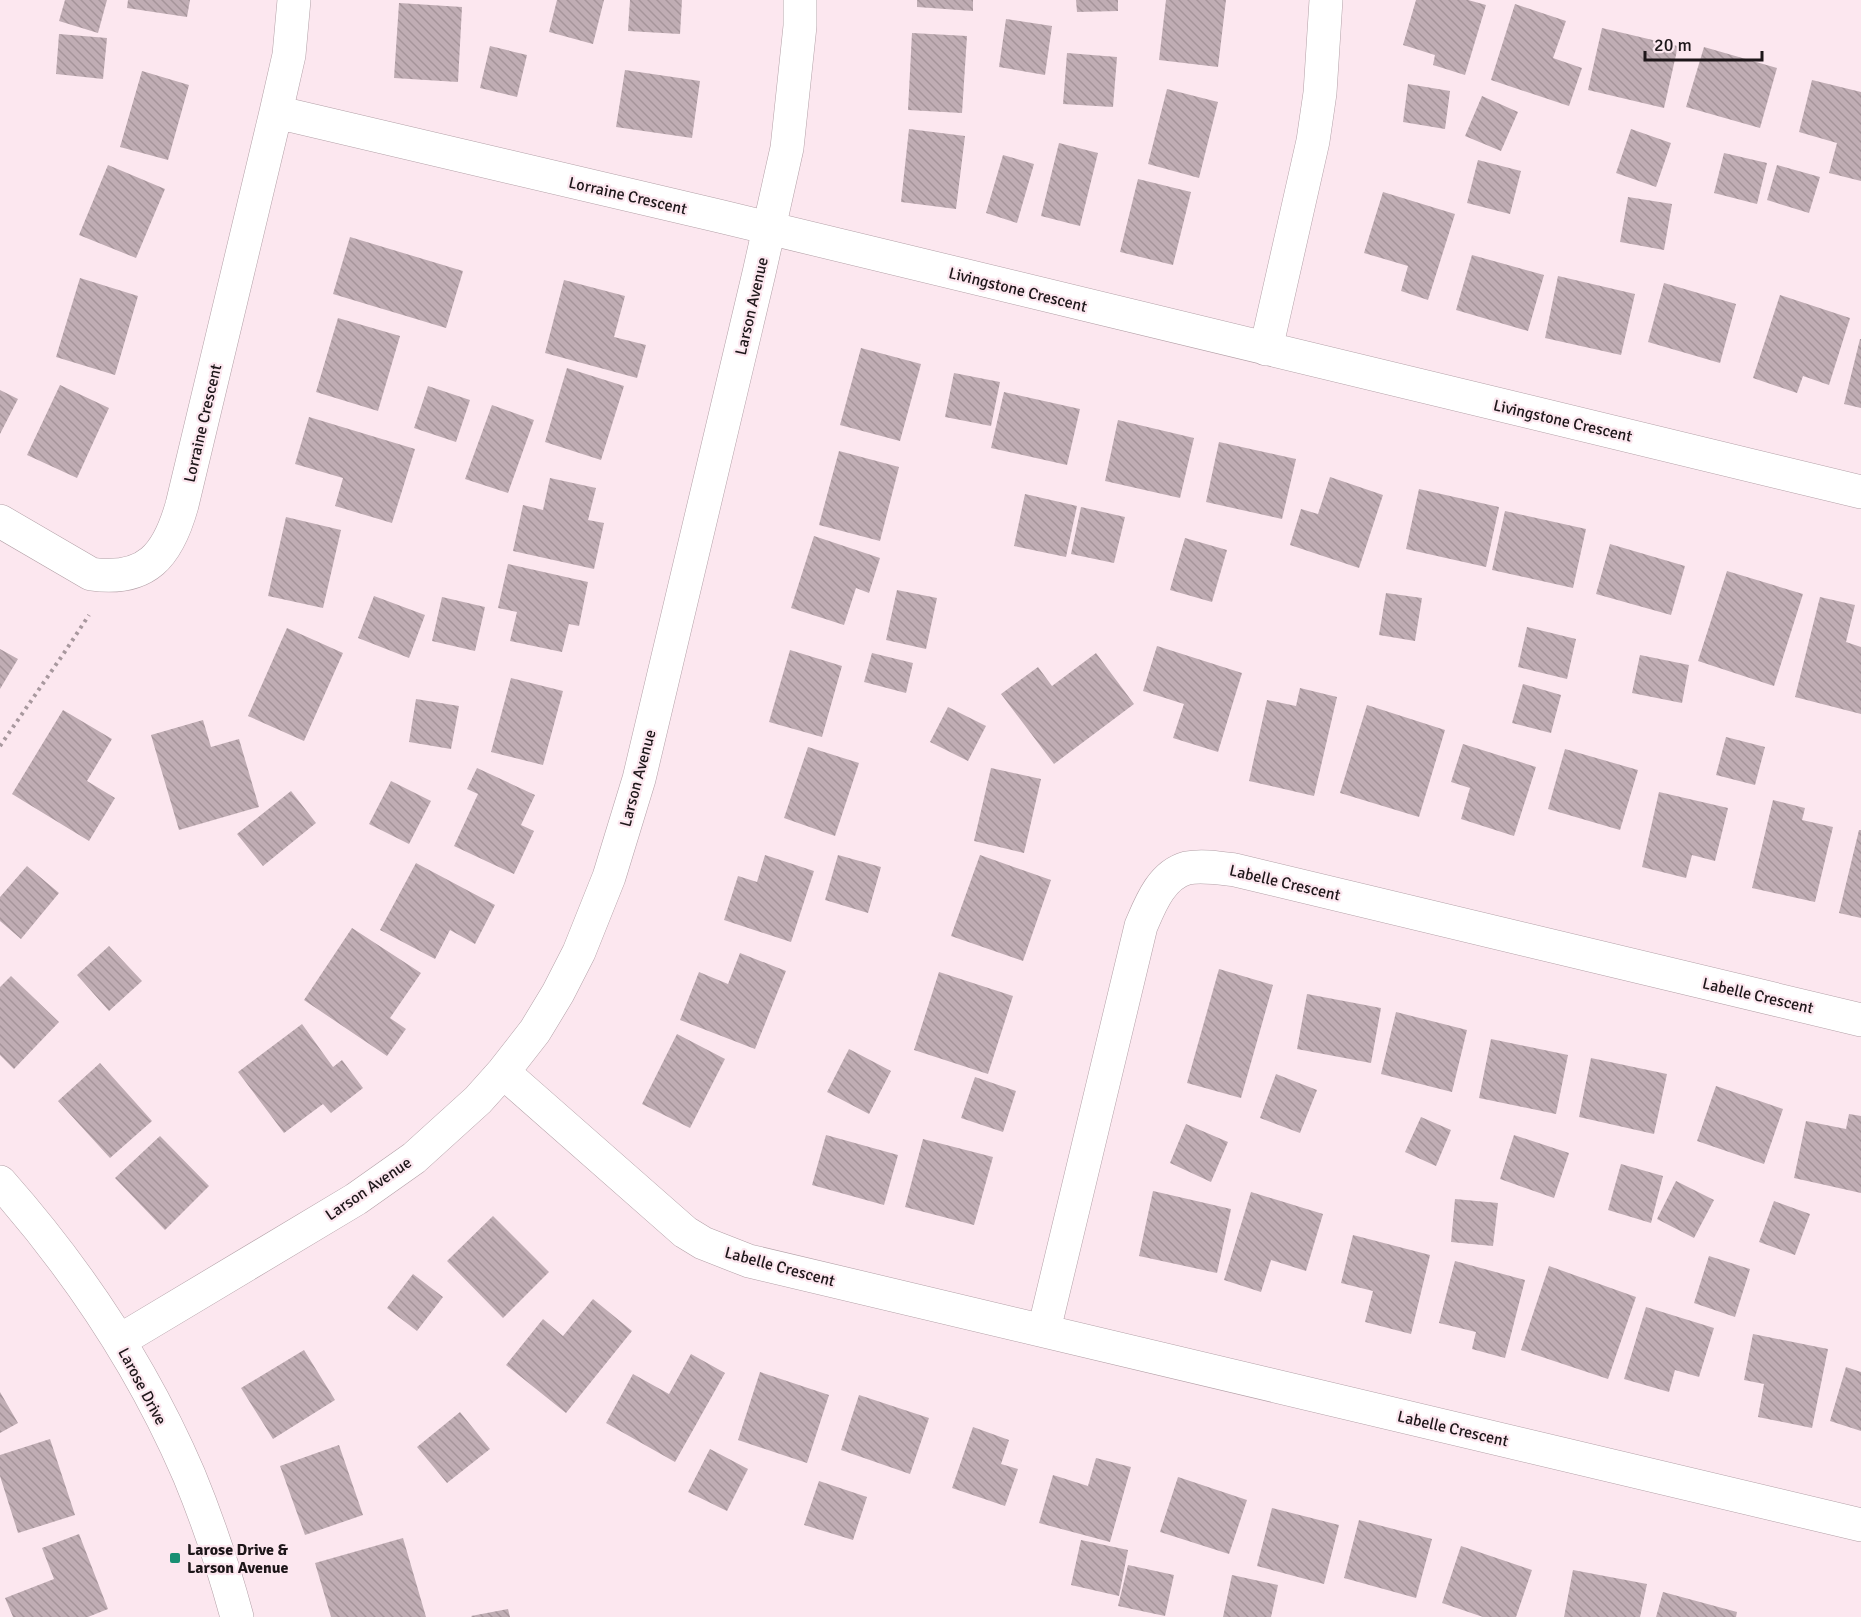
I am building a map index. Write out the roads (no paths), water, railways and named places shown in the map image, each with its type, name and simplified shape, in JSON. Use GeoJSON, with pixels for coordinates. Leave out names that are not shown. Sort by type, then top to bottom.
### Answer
{"type":"FeatureCollection","features":[{"type":"Feature","properties":{"kind":"street","name":"Lorraine Crescent"},"geometry":{"type":"LineString","coordinates":[[0,521],[91,574],[103,576],[132,573],[155,560],[167,545],[176,528],[182,505],[276,112],[289,54],[294,0]]}},
{"type":"Feature","properties":{"kind":"street","name":"Larson Avenue"},"geometry":{"type":"LineString","coordinates":[[119,1341],[356,1199],[414,1158],[471,1107],[503,1071],[535,1031],[579,952],[609,877],[639,779],[770,229],[787,148],[798,47],[800,0]]}},
{"type":"Feature","properties":{"kind":"street"},"geometry":{"type":"LineString","coordinates":[[1266,349],[1313,141],[1320,93],[1326,0]]}},
{"type":"Feature","properties":{"kind":"street","name":"Lorraine Crescent"},"geometry":{"type":"LineString","coordinates":[[276,112],[770,229]]}},
{"type":"Feature","properties":{"kind":"street","name":"Livingstone Crescent"},"geometry":{"type":"LineString","coordinates":[[770,229],[1861,492]]}},
{"type":"Feature","properties":{"kind":"street","name":"Labelle Crescent"},"geometry":{"type":"LineString","coordinates":[[1044,1330],[1140,926],[1159,889],[1172,875],[1187,868],[1210,867],[1235,870],[1861,1020]]}},
{"type":"Feature","properties":{"kind":"street","name":"Labelle Crescent"},"geometry":{"type":"LineString","coordinates":[[503,1071],[686,1232],[703,1243],[748,1261],[1861,1525]]}},
{"type":"Feature","properties":{"kind":"street","name":"Larose Drive"},"geometry":{"type":"LineString","coordinates":[[0,1182],[74,1275],[119,1341],[154,1403],[189,1475],[214,1543],[237,1617]]}},
{"type":"Feature","properties":{"kind":"place","name":"Larose Drive & Larson Avenue"},"geometry":{"type":"Point","coordinates":[175,1558]}}]}
